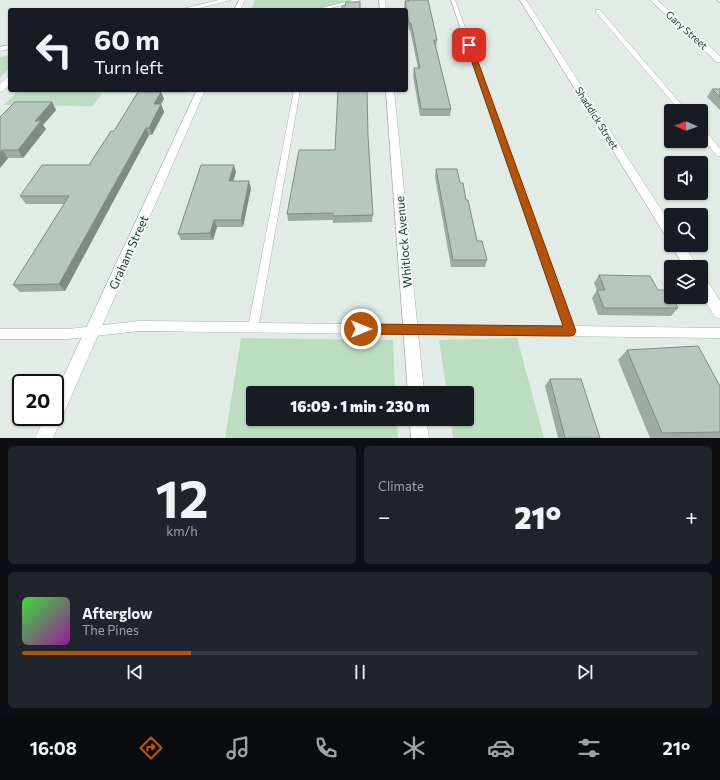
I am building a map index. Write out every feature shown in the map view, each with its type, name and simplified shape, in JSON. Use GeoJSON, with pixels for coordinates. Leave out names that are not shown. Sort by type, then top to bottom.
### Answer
{"type":"FeatureCollection","features":[{"type":"Feature","properties":{"kind":"street"},"geometry":{"type":"LineString","coordinates":[[190,8],[228,0]]}},
{"type":"Feature","properties":{"kind":"street","name":"Shaddick Street"},"geometry":{"type":"LineString","coordinates":[[523,0],[664,224]]}},
{"type":"Feature","properties":{"kind":"street","name":"Gary Street"},"geometry":{"type":"LineString","coordinates":[[653,0],[720,60]]}},
{"type":"Feature","properties":{"kind":"street"},"geometry":{"type":"LineString","coordinates":[[0,89],[8,81]]}},
{"type":"Feature","properties":{"kind":"street","name":"Graham Street"},"geometry":{"type":"LineString","coordinates":[[64,394],[200,92]]}},
{"type":"Feature","properties":{"kind":"street","name":"Whitlock Avenue"},"geometry":{"type":"LineString","coordinates":[[390,92],[415,386]]}},
{"type":"Feature","properties":{"kind":"street"},"geometry":{"type":"LineString","coordinates":[[708,294],[720,313]]}},
{"type":"Feature","properties":{"kind":"street","name":"Graham Street"},"geometry":{"type":"LineString","coordinates":[[44,438],[49,426]]}},
{"type":"Feature","properties":{"kind":"street"},"geometry":{"type":"LineString","coordinates":[[419,426],[420,438]]}},
{"type":"Feature","properties":{"kind":"lane"},"geometry":{"type":"LineString","coordinates":[[325,8],[359,0]]}},
{"type":"Feature","properties":{"kind":"lane"},"geometry":{"type":"LineString","coordinates":[[453,0],[570,331]]}},
{"type":"Feature","properties":{"kind":"lane"},"geometry":{"type":"LineString","coordinates":[[598,11],[678,104]]}},
{"type":"Feature","properties":{"kind":"lane"},"geometry":{"type":"LineString","coordinates":[[253,328],[297,92]]}},
{"type":"Feature","properties":{"kind":"lane"},"geometry":{"type":"LineString","coordinates":[[708,139],[720,154]]}},
{"type":"Feature","properties":{"kind":"lane"},"geometry":{"type":"LineString","coordinates":[[0,334],[68,334],[139,326],[720,333]]}},
{"type":"Feature","properties":{"kind":"green space"},"geometry":{"type":"Polygon","coordinates":[[[255,0],[357,0],[321,8],[252,8],[255,0]]]}},
{"type":"Feature","properties":{"kind":"green space"},"geometry":{"type":"Polygon","coordinates":[[[8,55],[8,69],[0,77],[0,57],[8,55]]]}},
{"type":"Feature","properties":{"kind":"green space"},"geometry":{"type":"Polygon","coordinates":[[[17,92],[187,92],[102,93],[93,106],[4,105],[17,92]]]}},
{"type":"Feature","properties":{"kind":"green space"},"geometry":{"type":"Polygon","coordinates":[[[241,338],[393,340],[395,386],[246,386],[246,426],[397,426],[398,438],[225,438],[241,338]]]}},
{"type":"Feature","properties":{"kind":"green space"},"geometry":{"type":"Polygon","coordinates":[[[517,338],[544,438],[453,438],[452,426],[474,426],[474,386],[446,386],[439,340],[517,338]]]}},
{"type":"Feature","properties":{"kind":"building"},"geometry":{"type":"Polygon","coordinates":[[[428,0],[437,40],[434,40],[451,109],[421,109],[414,68],[420,68],[411,23],[409,23],[408,8],[406,8],[405,1],[428,0]]]}},
{"type":"Feature","properties":{"kind":"building"},"geometry":{"type":"Polygon","coordinates":[[[346,2],[360,2],[360,8],[342,8],[342,6],[345,6],[346,2]]]}},
{"type":"Feature","properties":{"kind":"building"},"geometry":{"type":"Polygon","coordinates":[[[712,89],[720,89],[720,97],[712,89]]]}},
{"type":"Feature","properties":{"kind":"building"},"geometry":{"type":"Polygon","coordinates":[[[138,92],[161,92],[154,104],[161,104],[149,128],[146,128],[59,284],[13,285],[69,196],[20,196],[42,165],[89,165],[111,131],[114,131],[138,92]]]}},
{"type":"Feature","properties":{"kind":"building"},"geometry":{"type":"Polygon","coordinates":[[[338,92],[367,92],[373,215],[333,216],[333,213],[287,214],[299,150],[335,150],[338,92]]]}},
{"type":"Feature","properties":{"kind":"building"},"geometry":{"type":"Polygon","coordinates":[[[15,102],[52,102],[35,121],[41,121],[18,150],[2,150],[0,153],[0,117],[15,102]]]}},
{"type":"Feature","properties":{"kind":"building"},"geometry":{"type":"Polygon","coordinates":[[[201,165],[234,165],[229,181],[249,181],[241,220],[214,220],[210,233],[178,234],[201,165]]]}},
{"type":"Feature","properties":{"kind":"building"},"geometry":{"type":"Polygon","coordinates":[[[436,169],[457,169],[460,183],[463,183],[466,200],[468,200],[477,241],[482,241],[487,260],[453,260],[436,169]]]}},
{"type":"Feature","properties":{"kind":"building"},"geometry":{"type":"Polygon","coordinates":[[[599,275],[650,276],[658,290],[664,290],[664,304],[676,304],[678,308],[604,308],[597,290],[605,290],[599,275]]]}},
{"type":"Feature","properties":{"kind":"building"},"geometry":{"type":"Polygon","coordinates":[[[698,346],[720,386],[720,432],[662,433],[627,350],[698,346]]]}},
{"type":"Feature","properties":{"kind":"building"},"geometry":{"type":"Polygon","coordinates":[[[550,379],[581,379],[600,438],[565,438],[550,379]]]}},
{"type":"Feature","properties":{"kind":"route"},"geometry":{"type":"LineString","coordinates":[[361,329],[570,331],[469,45]]}}]}
